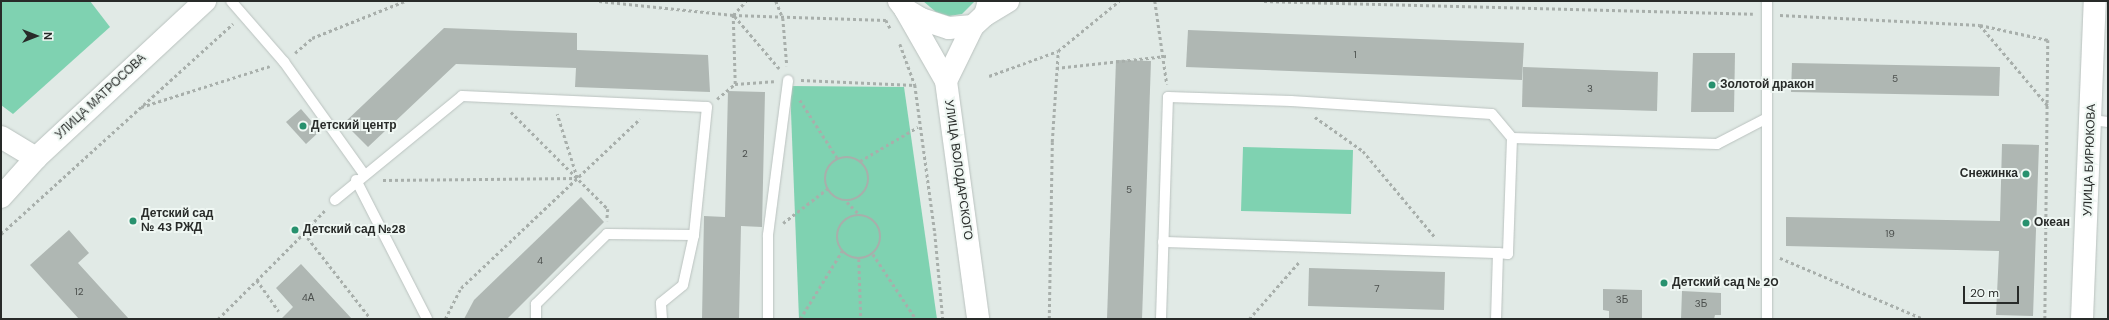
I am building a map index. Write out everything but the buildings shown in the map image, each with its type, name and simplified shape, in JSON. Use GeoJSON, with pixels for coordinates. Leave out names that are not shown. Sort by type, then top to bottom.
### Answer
{"type":"FeatureCollection","features":[{"type":"Feature","properties":{"kind":"street","name":"УЛИЦА МАТРОСОВА"},"geometry":{"type":"LineString","coordinates":[[1,197],[36,158],[205,1]]}},
{"type":"Feature","properties":{"kind":"street"},"geometry":{"type":"LineString","coordinates":[[898,4],[921,19],[949,28],[1008,1]]}},
{"type":"Feature","properties":{"kind":"street","name":"УЛИЦА БИРЮКОВА"},"geometry":{"type":"LineString","coordinates":[[2082,319],[2100,121],[2095,1]]}},
{"type":"Feature","properties":{"kind":"street"},"geometry":{"type":"LineString","coordinates":[[898,4],[946,81],[982,14]]}},
{"type":"Feature","properties":{"kind":"street","name":"УЛИЦА ВОЛОДАРСКОГО"},"geometry":{"type":"LineString","coordinates":[[946,81],[978,319]]}},
{"type":"Feature","properties":{"kind":"street"},"geometry":{"type":"LineString","coordinates":[[1,137],[36,158]]}},
{"type":"Feature","properties":{"kind":"lane"},"geometry":{"type":"LineString","coordinates":[[231,1],[242,16],[284,62],[360,177],[427,319]]}},
{"type":"Feature","properties":{"kind":"lane"},"geometry":{"type":"LineString","coordinates":[[1767,1],[1765,119],[1767,319]]}},
{"type":"Feature","properties":{"kind":"lane"},"geometry":{"type":"LineString","coordinates":[[768,319],[768,235],[788,80]]}},
{"type":"Feature","properties":{"kind":"lane"},"geometry":{"type":"LineString","coordinates":[[335,200],[360,177],[462,96],[707,107],[694,234],[683,286],[661,303],[662,319]]}},
{"type":"Feature","properties":{"kind":"lane"},"geometry":{"type":"LineString","coordinates":[[1161,319],[1163,242],[1168,97],[1291,101],[1492,114],[1512,138],[1508,254],[1163,242]]}},
{"type":"Feature","properties":{"kind":"lane"},"geometry":{"type":"LineString","coordinates":[[1512,138],[1717,144],[1765,119]]}},
{"type":"Feature","properties":{"kind":"lane"},"geometry":{"type":"LineString","coordinates":[[536,319],[536,304],[607,234],[694,234]]}},
{"type":"Feature","properties":{"kind":"lane"},"geometry":{"type":"LineString","coordinates":[[1496,319],[1498,253]]}},
{"type":"Feature","properties":{"kind":"path"},"geometry":{"type":"LineString","coordinates":[[599,1],[733,15],[784,18],[886,20],[892,31]]}},
{"type":"Feature","properties":{"kind":"path"},"geometry":{"type":"LineString","coordinates":[[735,84],[733,15],[746,1]]}},
{"type":"Feature","properties":{"kind":"path"},"geometry":{"type":"LineString","coordinates":[[776,1],[784,18],[788,80]]}},
{"type":"Feature","properties":{"kind":"path"},"geometry":{"type":"LineString","coordinates":[[989,76],[1058,51],[1119,1]]}},
{"type":"Feature","properties":{"kind":"path"},"geometry":{"type":"LineString","coordinates":[[1156,1],[1166,56],[1168,97]]}},
{"type":"Feature","properties":{"kind":"path"},"geometry":{"type":"LineString","coordinates":[[1264,1],[1767,14],[1980,25],[2048,40],[2049,107],[2045,319]]}},
{"type":"Feature","properties":{"kind":"path"},"geometry":{"type":"LineString","coordinates":[[733,15],[788,80],[838,159]]}},
{"type":"Feature","properties":{"kind":"path"},"geometry":{"type":"LineString","coordinates":[[1,234],[242,16]]}},
{"type":"Feature","properties":{"kind":"path"},"geometry":{"type":"LineString","coordinates":[[1980,25],[2049,107]]}},
{"type":"Feature","properties":{"kind":"path"},"geometry":{"type":"LineString","coordinates":[[896,37],[915,85],[918,127],[935,233],[943,319]]}},
{"type":"Feature","properties":{"kind":"path"},"geometry":{"type":"LineString","coordinates":[[1048,319],[1056,68],[1058,51]]}},
{"type":"Feature","properties":{"kind":"path"},"geometry":{"type":"LineString","coordinates":[[1056,68],[1166,56]]}},
{"type":"Feature","properties":{"kind":"path"},"geometry":{"type":"LineString","coordinates":[[707,107],[735,84],[788,80],[915,85]]}},
{"type":"Feature","properties":{"kind":"path"},"geometry":{"type":"LineString","coordinates":[[496,97],[608,209],[607,234]]}},
{"type":"Feature","properties":{"kind":"path"},"geometry":{"type":"LineString","coordinates":[[553,100],[576,178]]}},
{"type":"Feature","properties":{"kind":"path"},"geometry":{"type":"LineString","coordinates":[[1291,101],[1363,151],[1447,251]]}},
{"type":"Feature","properties":{"kind":"path"},"geometry":{"type":"LineString","coordinates":[[445,319],[461,288],[576,178],[657,104]]}},
{"type":"Feature","properties":{"kind":"path"},"geometry":{"type":"LineString","coordinates":[[860,161],[918,127]]}},
{"type":"Feature","properties":{"kind":"path"},"geometry":{"type":"LineString","coordinates":[[846,202],[856,200],[868,188],[869,172],[860,161],[849,157],[838,159],[826,172],[827,189],[834,197],[846,202],[861,216],[872,220],[880,231],[880,244],[873,254],[859,259],[842,250],[838,239],[840,227],[846,220],[861,216]]}},
{"type":"Feature","properties":{"kind":"path"},"geometry":{"type":"LineString","coordinates":[[360,177],[576,178]]}},
{"type":"Feature","properties":{"kind":"path"},"geometry":{"type":"LineString","coordinates":[[768,235],[827,189]]}},
{"type":"Feature","properties":{"kind":"path"},"geometry":{"type":"LineString","coordinates":[[218,319],[335,200]]}},
{"type":"Feature","properties":{"kind":"path"},"geometry":{"type":"LineString","coordinates":[[304,233],[371,319]]}},
{"type":"Feature","properties":{"kind":"path"},"geometry":{"type":"LineString","coordinates":[[1249,319],[1313,247]]}},
{"type":"Feature","properties":{"kind":"path"},"geometry":{"type":"LineString","coordinates":[[800,319],[842,250]]}},
{"type":"Feature","properties":{"kind":"path"},"geometry":{"type":"LineString","coordinates":[[1767,253],[1924,319]]}},
{"type":"Feature","properties":{"kind":"path"},"geometry":{"type":"LineString","coordinates":[[873,254],[916,319]]}},
{"type":"Feature","properties":{"kind":"path"},"geometry":{"type":"LineString","coordinates":[[859,259],[860,319]]}},
{"type":"Feature","properties":{"kind":"path"},"geometry":{"type":"LineString","coordinates":[[257,280],[279,311]]}},
{"type":"Feature","properties":{"kind":"green space"},"geometry":{"type":"Polygon","coordinates":[[[1,1],[90,1],[110,27],[13,114],[1,105],[1,1]]]}},
{"type":"Feature","properties":{"kind":"green space"},"geometry":{"type":"Polygon","coordinates":[[[923,1],[975,1],[962,14],[949,16],[936,12],[923,1]]]}},
{"type":"Feature","properties":{"kind":"green space"},"geometry":{"type":"Polygon","coordinates":[[[790,86],[904,87],[937,319],[799,319],[790,86]]]}},
{"type":"Feature","properties":{"kind":"green space"},"geometry":{"type":"Polygon","coordinates":[[[1243,147],[1353,150],[1351,214],[1241,211],[1243,147]]]}},
{"type":"Feature","properties":{"kind":"place","name":"Золотой дракон"},"geometry":{"type":"Point","coordinates":[1712,85]}},
{"type":"Feature","properties":{"kind":"place","name":"Детский центр"},"geometry":{"type":"Point","coordinates":[303,126]}},
{"type":"Feature","properties":{"kind":"place","name":"Снежинка"},"geometry":{"type":"Point","coordinates":[2026,174]}},
{"type":"Feature","properties":{"kind":"place","name":"Детский сад № 43 РЖД"},"geometry":{"type":"Point","coordinates":[133,221]}},
{"type":"Feature","properties":{"kind":"place","name":"Океан"},"geometry":{"type":"Point","coordinates":[2026,223]}},
{"type":"Feature","properties":{"kind":"place","name":"Детский сад №28"},"geometry":{"type":"Point","coordinates":[295,230]}},
{"type":"Feature","properties":{"kind":"place","name":"Детский сад № 20"},"geometry":{"type":"Point","coordinates":[1664,283]}}]}
